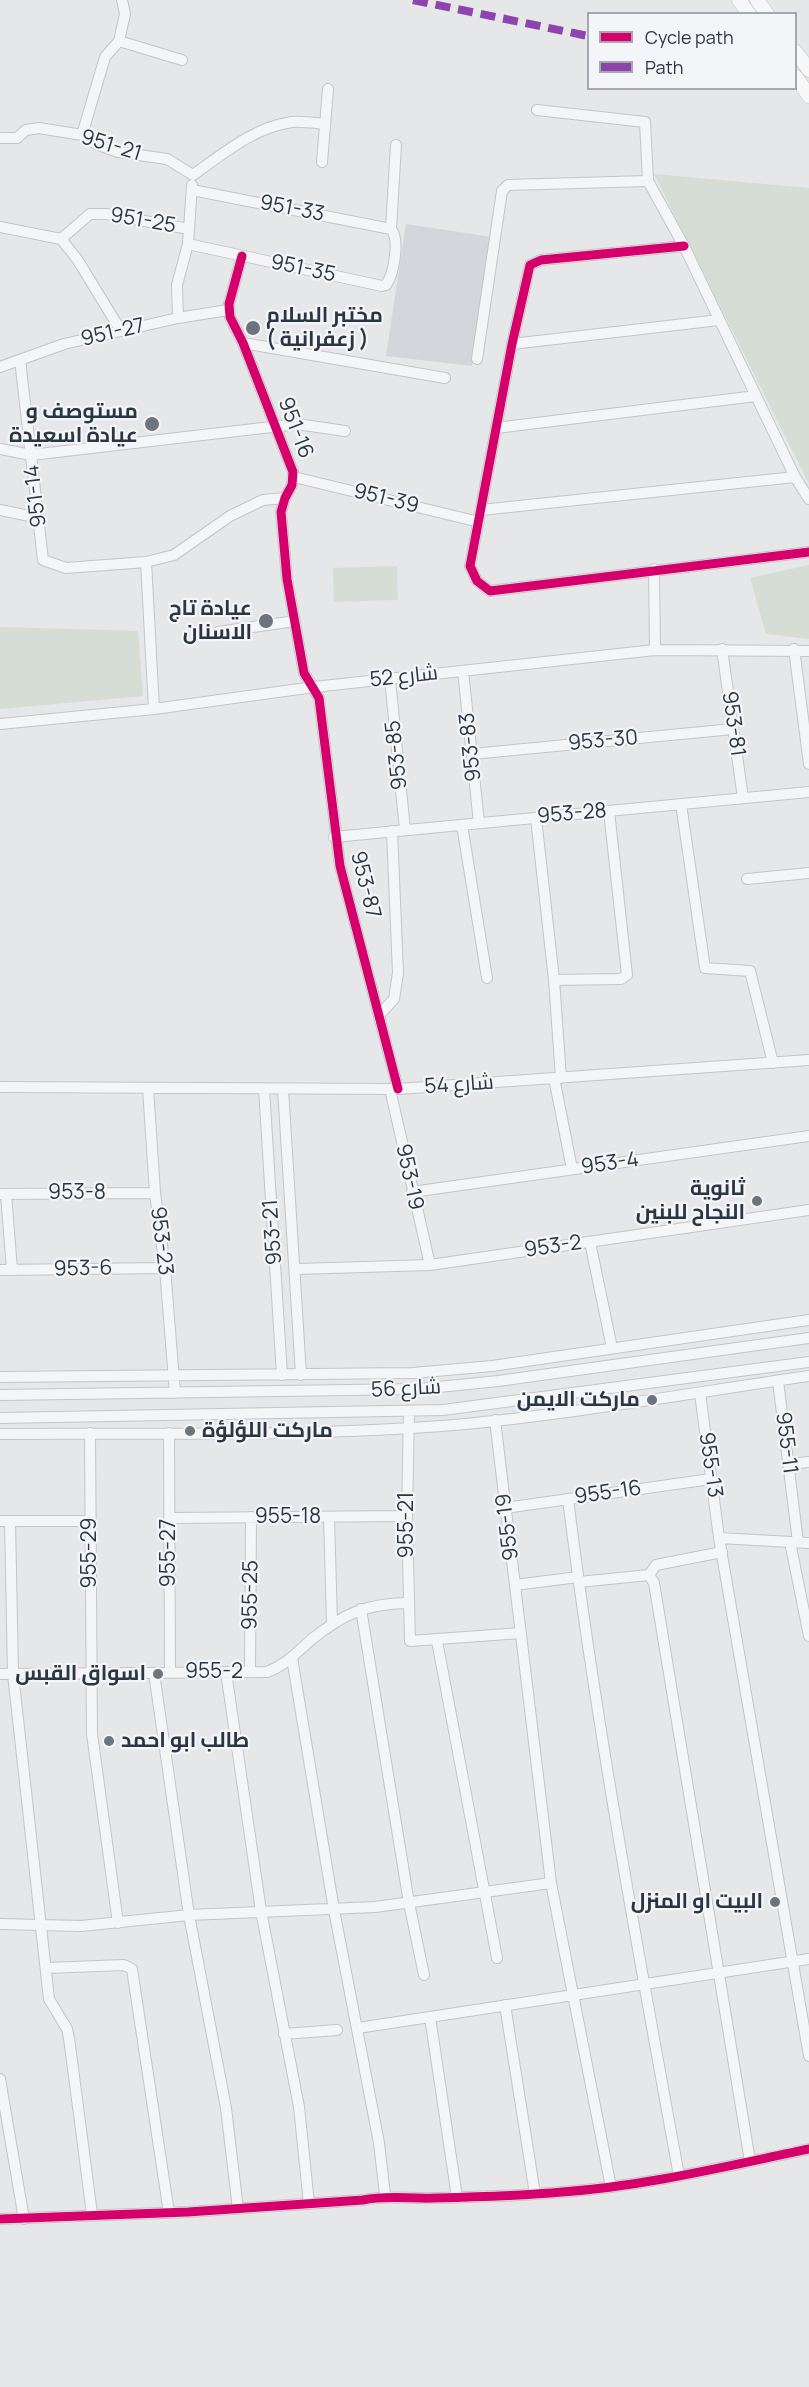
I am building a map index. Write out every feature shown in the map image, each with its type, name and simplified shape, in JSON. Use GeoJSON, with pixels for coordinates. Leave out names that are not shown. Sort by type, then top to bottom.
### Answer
{"type":"FeatureCollection","features":[{"type":"Feature","properties":{"kind":"main road"},"geometry":{"type":"LineString","coordinates":[[797,55],[809,70]]}},
{"type":"Feature","properties":{"kind":"main road"},"geometry":{"type":"LineString","coordinates":[[797,80],[809,96]]}},
{"type":"Feature","properties":{"kind":"street"},"geometry":{"type":"LineString","coordinates":[[82,135],[105,57],[119,41],[125,14],[122,0]]}},
{"type":"Feature","properties":{"kind":"street"},"geometry":{"type":"LineString","coordinates":[[119,41],[182,60]]}},
{"type":"Feature","properties":{"kind":"street"},"geometry":{"type":"LineString","coordinates":[[322,162],[328,89]]}},
{"type":"Feature","properties":{"kind":"street"},"geometry":{"type":"LineString","coordinates":[[537,110],[645,122],[648,181],[684,246],[795,477],[809,499]]}},
{"type":"Feature","properties":{"kind":"street"},"geometry":{"type":"LineString","coordinates":[[177,318],[177,285],[188,244],[193,175],[229,147],[277,125],[294,122],[325,124]]}},
{"type":"Feature","properties":{"kind":"street","name":"951-21"},"geometry":{"type":"LineString","coordinates":[[0,138],[16,138],[26,130],[39,128],[82,135],[96,144],[118,152],[167,159],[193,175]]}},
{"type":"Feature","properties":{"kind":"street"},"geometry":{"type":"LineString","coordinates":[[391,229],[396,145]]}},
{"type":"Feature","properties":{"kind":"street"},"geometry":{"type":"LineString","coordinates":[[477,359],[502,191],[508,185],[648,181]]}},
{"type":"Feature","properties":{"kind":"street","name":"951-33"},"geometry":{"type":"LineString","coordinates":[[192,190],[391,229]]}},
{"type":"Feature","properties":{"kind":"street","name":"951-25"},"geometry":{"type":"LineString","coordinates":[[61,239],[90,214],[106,214],[189,230]]}},
{"type":"Feature","properties":{"kind":"street"},"geometry":{"type":"LineString","coordinates":[[0,226],[61,239],[77,259],[121,331]]}},
{"type":"Feature","properties":{"kind":"street","name":"951-35"},"geometry":{"type":"LineString","coordinates":[[188,244],[382,286],[389,281],[396,241],[391,229]]}},
{"type":"Feature","properties":{"kind":"street"},"geometry":{"type":"LineString","coordinates":[[684,246],[541,260],[530,265],[512,344],[470,566],[477,581],[490,591],[654,569],[809,552]]}},
{"type":"Feature","properties":{"kind":"street"},"geometry":{"type":"LineString","coordinates":[[228,310],[242,256]]}},
{"type":"Feature","properties":{"kind":"street","name":"951-27"},"geometry":{"type":"LineString","coordinates":[[0,367],[40,351],[177,318],[228,310]]}},
{"type":"Feature","properties":{"kind":"street","name":"951-16"},"geometry":{"type":"LineString","coordinates":[[228,310],[276,426],[294,477],[281,512],[285,562],[304,673],[314,687]]}},
{"type":"Feature","properties":{"kind":"street"},"geometry":{"type":"LineString","coordinates":[[512,344],[719,320]]}},
{"type":"Feature","properties":{"kind":"street"},"geometry":{"type":"LineString","coordinates":[[243,343],[445,378]]}},
{"type":"Feature","properties":{"kind":"street","name":"951-14"},"geometry":{"type":"LineString","coordinates":[[20,360],[43,560],[66,568],[146,562]]}},
{"type":"Feature","properties":{"kind":"street"},"geometry":{"type":"LineString","coordinates":[[496,428],[756,396]]}},
{"type":"Feature","properties":{"kind":"street"},"geometry":{"type":"LineString","coordinates":[[0,449],[31,455],[297,424],[345,431]]}},
{"type":"Feature","properties":{"kind":"street","name":"951-39"},"geometry":{"type":"LineString","coordinates":[[294,477],[479,522]]}},
{"type":"Feature","properties":{"kind":"street"},"geometry":{"type":"LineString","coordinates":[[481,510],[795,477]]}},
{"type":"Feature","properties":{"kind":"street"},"geometry":{"type":"LineString","coordinates":[[154,709],[146,562],[174,555],[230,516],[263,500],[285,498]]}},
{"type":"Feature","properties":{"kind":"street"},"geometry":{"type":"LineString","coordinates":[[0,510],[39,518]]}},
{"type":"Feature","properties":{"kind":"street"},"geometry":{"type":"LineString","coordinates":[[654,569],[655,650]]}},
{"type":"Feature","properties":{"kind":"street"},"geometry":{"type":"LineString","coordinates":[[218,632],[295,621]]}},
{"type":"Feature","properties":{"kind":"street"},"geometry":{"type":"LineString","coordinates":[[794,649],[809,764]]}},
{"type":"Feature","properties":{"kind":"street","name":"شارع 52"},"geometry":{"type":"LineString","coordinates":[[0,724],[154,709],[314,687],[655,650],[794,649],[809,651]]}},
{"type":"Feature","properties":{"kind":"street","name":"953-81"},"geometry":{"type":"LineString","coordinates":[[722,650],[743,798]]}},
{"type":"Feature","properties":{"kind":"street","name":"953-83"},"geometry":{"type":"LineString","coordinates":[[463,671],[479,823]]}},
{"type":"Feature","properties":{"kind":"street","name":"953-85"},"geometry":{"type":"LineString","coordinates":[[390,679],[405,830]]}},
{"type":"Feature","properties":{"kind":"street","name":"953-87"},"geometry":{"type":"LineString","coordinates":[[314,687],[319,698],[334,837],[380,1014],[394,1089]]}},
{"type":"Feature","properties":{"kind":"street","name":"953-30"},"geometry":{"type":"LineString","coordinates":[[472,754],[733,729]]}},
{"type":"Feature","properties":{"kind":"street","name":"953-28"},"geometry":{"type":"LineString","coordinates":[[334,837],[809,792]]}},
{"type":"Feature","properties":{"kind":"street"},"geometry":{"type":"LineString","coordinates":[[681,804],[705,968],[750,970],[772,1063]]}},
{"type":"Feature","properties":{"kind":"street"},"geometry":{"type":"LineString","coordinates":[[554,980],[621,979],[627,975],[609,811]]}},
{"type":"Feature","properties":{"kind":"street"},"geometry":{"type":"LineString","coordinates":[[536,818],[554,980],[557,1078],[572,1169]]}},
{"type":"Feature","properties":{"kind":"street"},"geometry":{"type":"LineString","coordinates":[[462,825],[488,978]]}},
{"type":"Feature","properties":{"kind":"street"},"geometry":{"type":"LineString","coordinates":[[380,1014],[394,999],[398,973],[392,831]]}},
{"type":"Feature","properties":{"kind":"street"},"geometry":{"type":"LineString","coordinates":[[747,879],[809,873]]}},
{"type":"Feature","properties":{"kind":"street","name":"شارع 54"},"geometry":{"type":"LineString","coordinates":[[0,1087],[394,1089],[809,1060]]}},
{"type":"Feature","properties":{"kind":"street","name":"953-23"},"geometry":{"type":"LineString","coordinates":[[148,1088],[155,1193],[165,1268],[175,1394]]}},
{"type":"Feature","properties":{"kind":"street","name":"953-21"},"geometry":{"type":"LineString","coordinates":[[264,1089],[282,1375]]}},
{"type":"Feature","properties":{"kind":"street","name":"953-21"},"geometry":{"type":"LineString","coordinates":[[283,1089],[301,1375]]}},
{"type":"Feature","properties":{"kind":"street","name":"953-19"},"geometry":{"type":"LineString","coordinates":[[394,1089],[412,1192],[429,1265]]}},
{"type":"Feature","properties":{"kind":"street","name":"953-4"},"geometry":{"type":"LineString","coordinates":[[412,1192],[809,1136]]}},
{"type":"Feature","properties":{"kind":"street","name":"953-8"},"geometry":{"type":"LineString","coordinates":[[3,1194],[155,1193]]}},
{"type":"Feature","properties":{"kind":"street"},"geometry":{"type":"LineString","coordinates":[[3,1194],[12,1270]]}},
{"type":"Feature","properties":{"kind":"street","name":"953-2"},"geometry":{"type":"LineString","coordinates":[[296,1269],[429,1265],[809,1210]]}},
{"type":"Feature","properties":{"kind":"street"},"geometry":{"type":"LineString","coordinates":[[590,1242],[612,1348]]}},
{"type":"Feature","properties":{"kind":"street","name":"953-6"},"geometry":{"type":"LineString","coordinates":[[0,1270],[165,1268]]}},
{"type":"Feature","properties":{"kind":"street"},"geometry":{"type":"LineString","coordinates":[[0,1377],[413,1373],[492,1366],[809,1320]]}},
{"type":"Feature","properties":{"kind":"street","name":"شارع 56"},"geometry":{"type":"LineString","coordinates":[[0,1395],[378,1391],[458,1386],[809,1338]]}},
{"type":"Feature","properties":{"kind":"street","name":"شارع 56"},"geometry":{"type":"LineString","coordinates":[[0,1418],[409,1412],[501,1404],[809,1362]]}},
{"type":"Feature","properties":{"kind":"street"},"geometry":{"type":"LineString","coordinates":[[0,1434],[169,1433],[409,1427],[495,1420],[809,1376]]}},
{"type":"Feature","properties":{"kind":"street","name":"955-11"},"geometry":{"type":"LineString","coordinates":[[778,1381],[809,1636]]}},
{"type":"Feature","properties":{"kind":"street"},"geometry":{"type":"LineString","coordinates":[[286,1392],[287,1414]]}},
{"type":"Feature","properties":{"kind":"street","name":"955-13"},"geometry":{"type":"LineString","coordinates":[[700,1393],[719,1538],[809,2056]]}},
{"type":"Feature","properties":{"kind":"street","name":"955-21"},"geometry":{"type":"LineString","coordinates":[[409,1412],[406,1516],[409,1639],[412,1642],[437,1641]]}},
{"type":"Feature","properties":{"kind":"street","name":"955-19"},"geometry":{"type":"LineString","coordinates":[[495,1420],[551,1883],[611,2187]]}},
{"type":"Feature","properties":{"kind":"street","name":"955-29"},"geometry":{"type":"LineString","coordinates":[[90,1433],[92,1734],[118,1923]]}},
{"type":"Feature","properties":{"kind":"street","name":"955-27"},"geometry":{"type":"LineString","coordinates":[[169,1433],[170,1672]]}},
{"type":"Feature","properties":{"kind":"street"},"geometry":{"type":"LineString","coordinates":[[788,1464],[809,1462]]}},
{"type":"Feature","properties":{"kind":"street","name":"955-16"},"geometry":{"type":"LineString","coordinates":[[505,1508],[711,1479]]}},
{"type":"Feature","properties":{"kind":"street"},"geometry":{"type":"LineString","coordinates":[[568,1499],[644,1984],[679,2176]]}},
{"type":"Feature","properties":{"kind":"street","name":"955-18"},"geometry":{"type":"LineString","coordinates":[[169,1518],[406,1516]]}},
{"type":"Feature","properties":{"kind":"street","name":"955-25"},"geometry":{"type":"LineString","coordinates":[[250,1672],[251,1517]]}},
{"type":"Feature","properties":{"kind":"street"},"geometry":{"type":"LineString","coordinates":[[329,1517],[332,1624]]}},
{"type":"Feature","properties":{"kind":"street"},"geometry":{"type":"LineString","coordinates":[[90,1521],[5,1521],[13,1674],[49,1999],[67,2029],[69,2038],[92,2214]]}},
{"type":"Feature","properties":{"kind":"street"},"geometry":{"type":"LineString","coordinates":[[719,1538],[799,1542]]}},
{"type":"Feature","properties":{"kind":"street"},"geometry":{"type":"LineString","coordinates":[[649,1575],[656,1565],[722,1552]]}},
{"type":"Feature","properties":{"kind":"street"},"geometry":{"type":"LineString","coordinates":[[515,1585],[649,1575]]}},
{"type":"Feature","properties":{"kind":"street"},"geometry":{"type":"LineString","coordinates":[[649,1575],[654,1583],[750,2161]]}},
{"type":"Feature","properties":{"kind":"street","name":"955-2"},"geometry":{"type":"LineString","coordinates":[[0,1674],[267,1672],[279,1668],[332,1624],[361,1609],[376,1604],[407,1603]]}},
{"type":"Feature","properties":{"kind":"street"},"geometry":{"type":"LineString","coordinates":[[361,1609],[409,1903],[424,1975]]}},
{"type":"Feature","properties":{"kind":"street"},"geometry":{"type":"LineString","coordinates":[[496,1958],[437,1641],[520,1633]]}},
{"type":"Feature","properties":{"kind":"street"},"geometry":{"type":"LineString","coordinates":[[292,1658],[334,1910],[379,2143],[385,2195]]}},
{"type":"Feature","properties":{"kind":"street"},"geometry":{"type":"LineString","coordinates":[[154,1672],[189,1915],[226,2108],[238,2209]]}},
{"type":"Feature","properties":{"kind":"street"},"geometry":{"type":"LineString","coordinates":[[226,1672],[261,1911],[299,2107],[309,2204]]}},
{"type":"Feature","properties":{"kind":"street"},"geometry":{"type":"LineString","coordinates":[[0,1924],[42,1926],[118,1923],[189,1915],[334,1910],[483,1894],[551,1883]]}},
{"type":"Feature","properties":{"kind":"street"},"geometry":{"type":"LineString","coordinates":[[358,2028],[809,1959]]}},
{"type":"Feature","properties":{"kind":"street"},"geometry":{"type":"LineString","coordinates":[[46,1968],[124,1965],[132,1969],[169,2213]]}},
{"type":"Feature","properties":{"kind":"street"},"geometry":{"type":"LineString","coordinates":[[505,2005],[535,2194]]}},
{"type":"Feature","properties":{"kind":"street"},"geometry":{"type":"LineString","coordinates":[[430,2017],[457,2197]]}},
{"type":"Feature","properties":{"kind":"street"},"geometry":{"type":"LineString","coordinates":[[284,2034],[337,2030]]}},
{"type":"Feature","properties":{"kind":"street"},"geometry":{"type":"LineString","coordinates":[[0,2079],[24,2219]]}},
{"type":"Feature","properties":{"kind":"street"},"geometry":{"type":"LineString","coordinates":[[0,2219],[238,2209],[363,2200],[385,2195],[395,2199],[535,2194],[611,2187],[679,2176],[809,2149]]}},
{"type":"Feature","properties":{"kind":"shaded area"},"geometry":{"type":"Polygon","coordinates":[[[654,174],[809,188],[809,484],[654,174]]]}},
{"type":"Feature","properties":{"kind":"shaded area"},"geometry":{"type":"Polygon","coordinates":[[[406,224],[492,237],[472,366],[386,356],[406,224]]]}},
{"type":"Feature","properties":{"kind":"shaded area"},"geometry":{"type":"Polygon","coordinates":[[[809,565],[809,639],[766,634],[750,578],[809,565]]]}},
{"type":"Feature","properties":{"kind":"shaded area"},"geometry":{"type":"Polygon","coordinates":[[[397,566],[398,600],[334,602],[333,568],[397,566]]]}},
{"type":"Feature","properties":{"kind":"shaded area"},"geometry":{"type":"Polygon","coordinates":[[[0,627],[138,631],[143,696],[0,709],[0,627]]]}},
{"type":"Feature","properties":{"kind":"marked path"},"geometry":{"type":"LineString","coordinates":[[413,0],[587,36]]}},
{"type":"Feature","properties":{"kind":"cycle path"},"geometry":{"type":"LineString","coordinates":[[684,246],[541,260],[530,265],[512,344],[470,566],[477,581],[490,591],[809,552]]}},
{"type":"Feature","properties":{"kind":"cycle path"},"geometry":{"type":"LineString","coordinates":[[242,256],[229,304],[230,317],[243,343],[293,472],[292,485],[281,512],[287,579],[304,673],[319,698],[340,866],[398,1089]]}},
{"type":"Feature","properties":{"kind":"cycle path"},"geometry":{"type":"LineString","coordinates":[[0,2219],[188,2212],[380,2198],[483,2197],[562,2192],[655,2180],[809,2149]]}},
{"type":"Feature","properties":{"kind":"place","name":"مختبر السلام ( زعفرانية )"},"geometry":{"type":"Point","coordinates":[253,328]}},
{"type":"Feature","properties":{"kind":"place","name":"مستوصف و عيادة اسعيدة"},"geometry":{"type":"Point","coordinates":[152,424]}},
{"type":"Feature","properties":{"kind":"place","name":"عيادة تاج الاسنان"},"geometry":{"type":"Point","coordinates":[266,621]}},
{"type":"Feature","properties":{"kind":"place","name":"ثانوية النجاح للبنين"},"geometry":{"type":"Point","coordinates":[757,1201]}},
{"type":"Feature","properties":{"kind":"place","name":"ماركت الايمن"},"geometry":{"type":"Point","coordinates":[652,1400]}},
{"type":"Feature","properties":{"kind":"place","name":"ماركت اللؤلؤة"},"geometry":{"type":"Point","coordinates":[190,1431]}},
{"type":"Feature","properties":{"kind":"place","name":"اسواق القبس"},"geometry":{"type":"Point","coordinates":[158,1674]}},
{"type":"Feature","properties":{"kind":"place","name":"طالب ابو احمد"},"geometry":{"type":"Point","coordinates":[109,1741]}},
{"type":"Feature","properties":{"kind":"place","name":"البيت او المنزل"},"geometry":{"type":"Point","coordinates":[775,1902]}}]}
